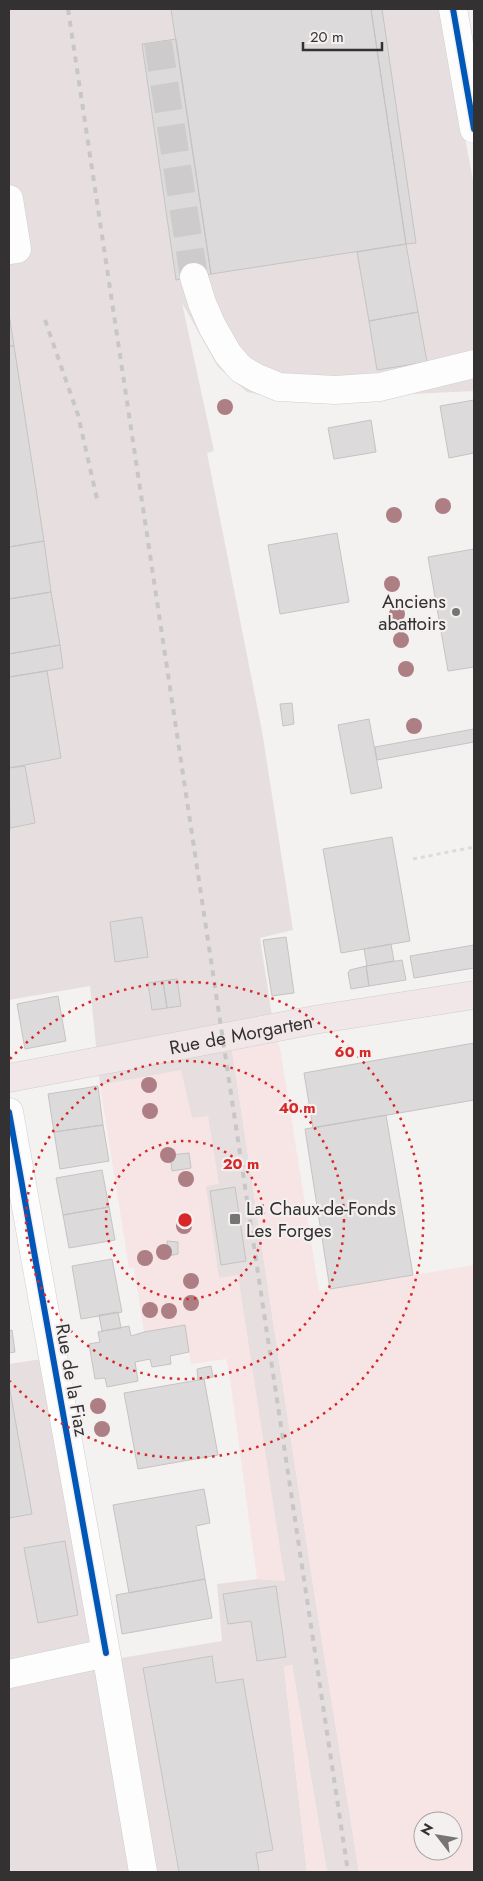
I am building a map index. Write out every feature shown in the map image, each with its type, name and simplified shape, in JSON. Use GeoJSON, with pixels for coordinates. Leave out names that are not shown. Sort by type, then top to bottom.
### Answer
{"type":"FeatureCollection","features":[{"type":"Feature","properties":{"kind":"main road","name":"Rue de Morgarten"},"geometry":{"type":"LineString","coordinates":[[9,1078],[320,1019],[474,995]]}},
{"type":"Feature","properties":{"kind":"street"},"geometry":{"type":"LineString","coordinates":[[452,9],[474,129]]}},
{"type":"Feature","properties":{"kind":"street"},"geometry":{"type":"LineString","coordinates":[[9,199],[18,249],[9,250]]}},
{"type":"Feature","properties":{"kind":"street"},"geometry":{"type":"LineString","coordinates":[[194,277],[208,318],[228,354],[241,369],[278,387],[335,390],[380,387],[474,364]]}},
{"type":"Feature","properties":{"kind":"street","name":"Rue de la Fiaz"},"geometry":{"type":"LineString","coordinates":[[9,1112],[106,1653],[143,1872]]}},
{"type":"Feature","properties":{"kind":"street"},"geometry":{"type":"LineString","coordinates":[[9,1674],[106,1653]]}},
{"type":"Feature","properties":{"kind":"path"},"geometry":{"type":"LineString","coordinates":[[413,859],[474,847]]}},
{"type":"Feature","properties":{"kind":"shaded area"},"geometry":{"type":"Polygon","coordinates":[[[9,9],[440,9],[474,185],[474,391],[286,400],[247,392],[218,367],[182,303],[214,451],[207,453],[262,731],[293,930],[260,938],[275,1035],[231,1043],[312,1578],[359,1872],[327,1872],[292,1665],[284,1667],[307,1872],[9,1872],[9,1364],[42,1359],[94,1664],[222,1641],[217,1584],[257,1579],[285,1580],[219,1278],[181,1071],[100,1085],[90,986],[9,1000],[9,9]]]}},
{"type":"Feature","properties":{"kind":"shaded area"},"geometry":{"type":"Polygon","coordinates":[[[275,1035],[280,1048],[319,1291],[474,1265],[474,1872],[359,1872],[312,1578],[231,1043],[275,1035]]]}},
{"type":"Feature","properties":{"kind":"shaded area"},"geometry":{"type":"Polygon","coordinates":[[[181,1070],[192,1118],[208,1116],[219,1184],[206,1186],[219,1278],[238,1275],[285,1581],[257,1579],[226,1359],[191,1364],[185,1326],[144,1332],[134,1268],[129,1268],[100,1085],[181,1070]]]}},
{"type":"Feature","properties":{"kind":"shaded area"},"geometry":{"type":"Polygon","coordinates":[[[292,1665],[327,1872],[307,1872],[284,1667],[292,1665]]]}},
{"type":"Feature","properties":{"kind":"building"},"geometry":{"type":"Polygon","coordinates":[[[171,9],[371,9],[406,244],[211,274],[171,9]]]}},
{"type":"Feature","properties":{"kind":"building"},"geometry":{"type":"Polygon","coordinates":[[[382,9],[416,243],[406,244],[371,10],[382,9]]]}},
{"type":"Feature","properties":{"kind":"building"},"geometry":{"type":"Polygon","coordinates":[[[176,39],[211,274],[176,280],[142,44],[176,39]]]}},
{"type":"Feature","properties":{"kind":"building"},"geometry":{"type":"Polygon","coordinates":[[[406,244],[418,312],[369,321],[357,252],[406,244]]]}},
{"type":"Feature","properties":{"kind":"building"},"geometry":{"type":"Polygon","coordinates":[[[418,312],[427,362],[377,370],[369,321],[418,312]]]}},
{"type":"Feature","properties":{"kind":"building"},"geometry":{"type":"Polygon","coordinates":[[[9,314],[14,346],[9,346],[9,314]]]}},
{"type":"Feature","properties":{"kind":"building"},"geometry":{"type":"Polygon","coordinates":[[[9,346],[14,346],[44,541],[9,547],[9,346]]]}},
{"type":"Feature","properties":{"kind":"building"},"geometry":{"type":"Polygon","coordinates":[[[474,400],[474,453],[449,458],[440,406],[474,400]]]}},
{"type":"Feature","properties":{"kind":"building"},"geometry":{"type":"Polygon","coordinates":[[[371,420],[376,452],[334,459],[328,428],[371,420]]]}},
{"type":"Feature","properties":{"kind":"building"},"geometry":{"type":"Polygon","coordinates":[[[337,533],[349,602],[280,614],[268,545],[337,533]]]}},
{"type":"Feature","properties":{"kind":"building"},"geometry":{"type":"Polygon","coordinates":[[[44,541],[51,592],[9,599],[9,547],[44,541]]]}},
{"type":"Feature","properties":{"kind":"building","name":"Anciens abattoirs"},"geometry":{"type":"Polygon","coordinates":[[[474,549],[474,667],[448,671],[428,557],[474,549]]]}},
{"type":"Feature","properties":{"kind":"building"},"geometry":{"type":"Polygon","coordinates":[[[51,592],[60,645],[9,654],[9,599],[51,592]]]}},
{"type":"Feature","properties":{"kind":"building"},"geometry":{"type":"Polygon","coordinates":[[[60,645],[63,668],[9,677],[9,654],[60,645]]]}},
{"type":"Feature","properties":{"kind":"building"},"geometry":{"type":"Polygon","coordinates":[[[47,671],[61,758],[9,768],[9,677],[47,671]]]}},
{"type":"Feature","properties":{"kind":"building"},"geometry":{"type":"Polygon","coordinates":[[[292,703],[294,724],[283,726],[280,704],[292,703]]]}},
{"type":"Feature","properties":{"kind":"building"},"geometry":{"type":"Polygon","coordinates":[[[369,719],[382,788],[351,794],[338,725],[369,719]]]}},
{"type":"Feature","properties":{"kind":"building"},"geometry":{"type":"Polygon","coordinates":[[[474,729],[474,742],[377,760],[375,747],[474,729]]]}},
{"type":"Feature","properties":{"kind":"building"},"geometry":{"type":"Polygon","coordinates":[[[25,766],[35,823],[10,828],[9,768],[25,766]]]}},
{"type":"Feature","properties":{"kind":"building"},"geometry":{"type":"Polygon","coordinates":[[[392,837],[410,941],[341,953],[323,849],[392,837]]]}},
{"type":"Feature","properties":{"kind":"building"},"geometry":{"type":"Polygon","coordinates":[[[142,917],[148,957],[115,962],[110,922],[142,917]]]}},
{"type":"Feature","properties":{"kind":"building"},"geometry":{"type":"Polygon","coordinates":[[[286,937],[294,993],[272,996],[263,940],[286,937]]]}},
{"type":"Feature","properties":{"kind":"building"},"geometry":{"type":"Polygon","coordinates":[[[391,944],[394,961],[367,966],[364,949],[391,944]]]}},
{"type":"Feature","properties":{"kind":"building"},"geometry":{"type":"Polygon","coordinates":[[[474,945],[474,968],[414,978],[410,956],[474,945]]]}},
{"type":"Feature","properties":{"kind":"building"},"geometry":{"type":"Polygon","coordinates":[[[402,960],[406,980],[369,986],[366,966],[402,960]]]}},
{"type":"Feature","properties":{"kind":"building"},"geometry":{"type":"Polygon","coordinates":[[[366,966],[369,986],[351,989],[348,973],[350,970],[366,966]]]}},
{"type":"Feature","properties":{"kind":"building"},"geometry":{"type":"Polygon","coordinates":[[[177,979],[181,1006],[167,1008],[163,981],[177,979]]]}},
{"type":"Feature","properties":{"kind":"building"},"geometry":{"type":"Polygon","coordinates":[[[163,981],[167,1008],[152,1010],[148,983],[163,981]]]}},
{"type":"Feature","properties":{"kind":"building"},"geometry":{"type":"Polygon","coordinates":[[[58,996],[66,1041],[25,1049],[17,1004],[58,996]]]}},
{"type":"Feature","properties":{"kind":"building"},"geometry":{"type":"Polygon","coordinates":[[[474,1043],[474,1100],[313,1128],[304,1073],[474,1043]]]}},
{"type":"Feature","properties":{"kind":"building"},"geometry":{"type":"Polygon","coordinates":[[[98,1086],[103,1125],[54,1132],[48,1094],[98,1086]]]}},
{"type":"Feature","properties":{"kind":"building"},"geometry":{"type":"Polygon","coordinates":[[[386,1115],[413,1275],[330,1289],[305,1129],[386,1115]]]}},
{"type":"Feature","properties":{"kind":"building"},"geometry":{"type":"Polygon","coordinates":[[[103,1125],[109,1161],[60,1169],[54,1132],[103,1125]]]}},
{"type":"Feature","properties":{"kind":"building"},"geometry":{"type":"Polygon","coordinates":[[[189,1153],[191,1168],[172,1171],[170,1155],[189,1153]]]}},
{"type":"Feature","properties":{"kind":"building"},"geometry":{"type":"Polygon","coordinates":[[[102,1170],[109,1207],[63,1215],[56,1178],[102,1170]]]}},
{"type":"Feature","properties":{"kind":"building"},"geometry":{"type":"Polygon","coordinates":[[[235,1187],[246,1261],[221,1265],[210,1191],[235,1187]]]}},
{"type":"Feature","properties":{"kind":"building"},"geometry":{"type":"Polygon","coordinates":[[[109,1207],[115,1240],[69,1248],[63,1215],[109,1207]]]}},
{"type":"Feature","properties":{"kind":"building"},"geometry":{"type":"Polygon","coordinates":[[[167,1241],[178,1242],[178,1254],[168,1256],[167,1241]]]}},
{"type":"Feature","properties":{"kind":"building"},"geometry":{"type":"Polygon","coordinates":[[[112,1259],[122,1312],[81,1319],[72,1266],[112,1259]]]}},
{"type":"Feature","properties":{"kind":"building"},"geometry":{"type":"Polygon","coordinates":[[[118,1312],[121,1328],[102,1331],[99,1315],[118,1312]]]}},
{"type":"Feature","properties":{"kind":"building"},"geometry":{"type":"Polygon","coordinates":[[[185,1325],[189,1352],[170,1356],[171,1364],[152,1367],[150,1359],[135,1362],[138,1381],[107,1387],[105,1378],[95,1379],[89,1344],[100,1342],[98,1332],[129,1326],[131,1336],[185,1325]]]}},
{"type":"Feature","properties":{"kind":"building"},"geometry":{"type":"Polygon","coordinates":[[[12,1330],[15,1352],[9,1353],[9,1331],[12,1330]]]}},
{"type":"Feature","properties":{"kind":"building"},"geometry":{"type":"Polygon","coordinates":[[[211,1366],[213,1377],[198,1380],[197,1369],[211,1366]]]}},
{"type":"Feature","properties":{"kind":"building"},"geometry":{"type":"Polygon","coordinates":[[[204,1379],[218,1455],[138,1469],[124,1393],[204,1379]]]}},
{"type":"Feature","properties":{"kind":"building"},"geometry":{"type":"Polygon","coordinates":[[[9,1385],[32,1514],[9,1518],[9,1385]]]}},
{"type":"Feature","properties":{"kind":"building"},"geometry":{"type":"Polygon","coordinates":[[[204,1489],[210,1523],[196,1526],[205,1579],[129,1593],[113,1505],[204,1489]]]}},
{"type":"Feature","properties":{"kind":"building"},"geometry":{"type":"Polygon","coordinates":[[[65,1541],[78,1615],[38,1623],[24,1548],[65,1541]]]}},
{"type":"Feature","properties":{"kind":"building"},"geometry":{"type":"Polygon","coordinates":[[[205,1579],[212,1618],[122,1634],[116,1595],[205,1579]]]}},
{"type":"Feature","properties":{"kind":"building"},"geometry":{"type":"Polygon","coordinates":[[[276,1586],[286,1657],[257,1661],[251,1621],[228,1624],[223,1594],[276,1586]]]}},
{"type":"Feature","properties":{"kind":"building"},"geometry":{"type":"Polygon","coordinates":[[[212,1656],[216,1683],[243,1679],[273,1850],[256,1853],[259,1872],[179,1872],[143,1668],[212,1656]]]}},
{"type":"Feature","properties":{"kind":"tunnel"},"geometry":{"type":"LineString","coordinates":[[158,42],[194,277]]}},
{"type":"Feature","properties":{"kind":"railway"},"geometry":{"type":"LineString","coordinates":[[68,9],[348,1872]]}},
{"type":"Feature","properties":{"kind":"railway"},"geometry":{"type":"LineString","coordinates":[[45,320],[78,415],[97,499]]}},
{"type":"Feature","properties":{"kind":"cycle path"},"geometry":{"type":"LineString","coordinates":[[453,9],[474,129]]}},
{"type":"Feature","properties":{"kind":"cycle path"},"geometry":{"type":"LineString","coordinates":[[9,1112],[106,1653]]}},
{"type":"Feature","properties":{"kind":"place","name":"Anciens abattoirs"},"geometry":{"type":"Point","coordinates":[456,612]}},
{"type":"Feature","properties":{"kind":"place","name":"La Chaux-de-Fonds Les Forges"},"geometry":{"type":"Point","coordinates":[235,1219]}}]}
